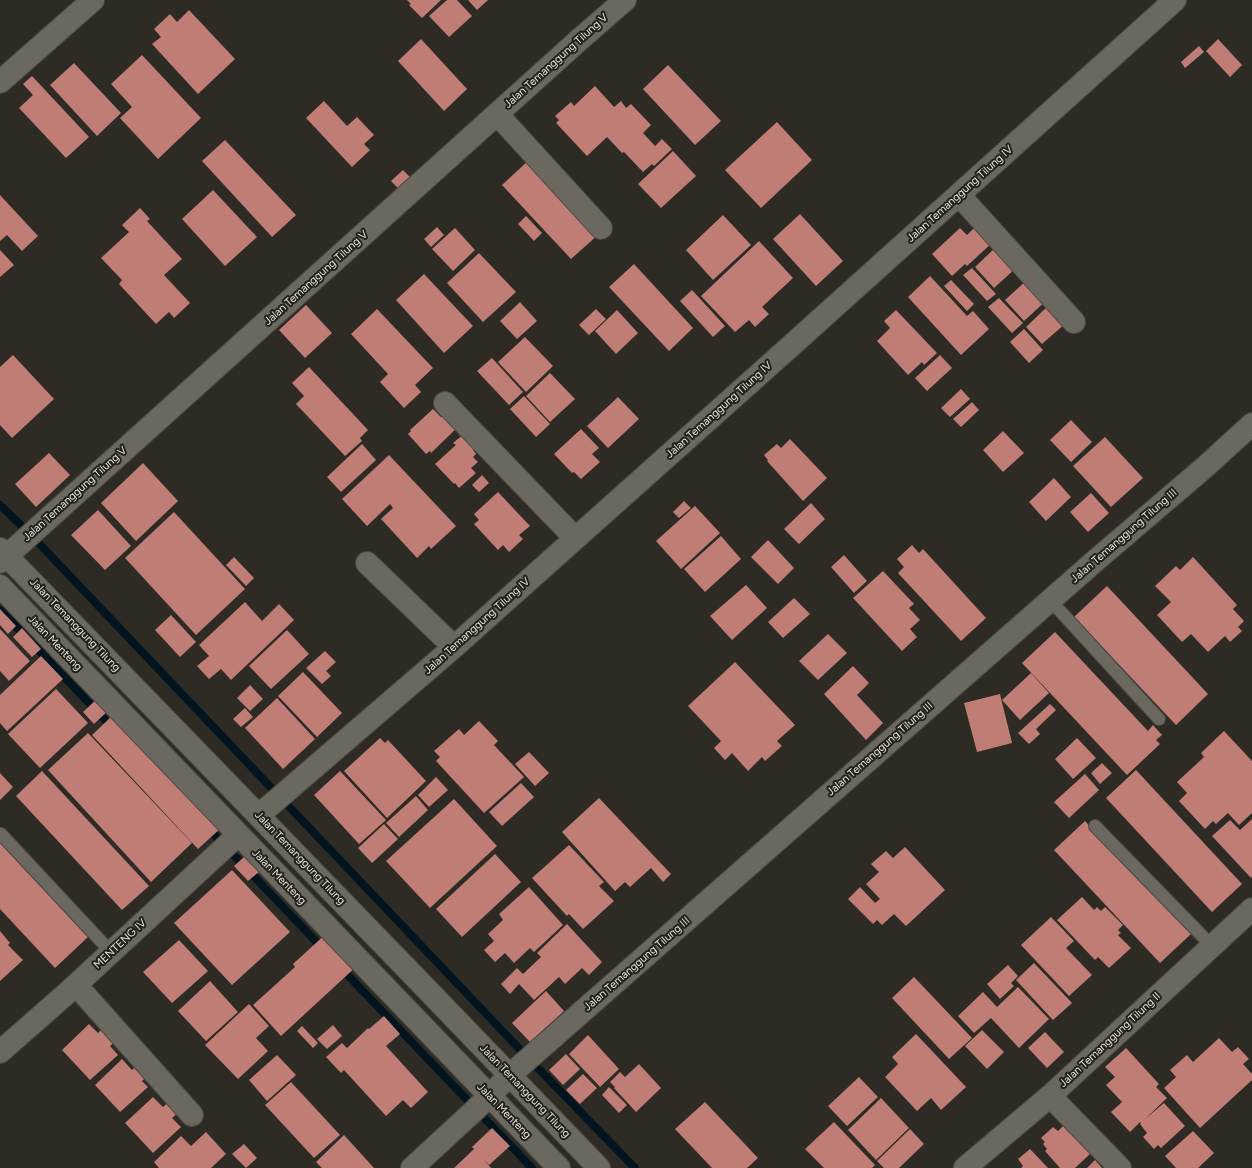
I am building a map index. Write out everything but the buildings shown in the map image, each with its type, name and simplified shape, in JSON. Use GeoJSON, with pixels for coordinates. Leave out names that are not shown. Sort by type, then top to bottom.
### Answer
{"type":"FeatureCollection","features":[{"type":"Feature","properties":{"kind":"street"},"geometry":{"type":"LineString","coordinates":[[0,82],[93,0]]}},
{"type":"Feature","properties":{"kind":"street","name":"Jalan Temanggung Tilung V"},"geometry":{"type":"LineString","coordinates":[[2,555],[625,0]]}},
{"type":"Feature","properties":{"kind":"street","name":"Jalan Temanggung Tilung IV"},"geometry":{"type":"LineString","coordinates":[[259,815],[454,647],[1175,0]]}},
{"type":"Feature","properties":{"kind":"street"},"geometry":{"type":"LineString","coordinates":[[497,114],[601,228]]}},
{"type":"Feature","properties":{"kind":"street"},"geometry":{"type":"LineString","coordinates":[[958,195],[1074,322]]}},
{"type":"Feature","properties":{"kind":"street"},"geometry":{"type":"LineString","coordinates":[[445,403],[576,538]]}},
{"type":"Feature","properties":{"kind":"street","name":"Jalan Temanggung Tilung III"},"geometry":{"type":"LineString","coordinates":[[412,1168],[490,1096],[510,1075],[1050,600],[1205,467],[1252,424]]}},
{"type":"Feature","properties":{"kind":"street","name":"Jalan Temanggung Tilung"},"geometry":{"type":"LineString","coordinates":[[2,555],[259,815],[599,1168]]}},
{"type":"Feature","properties":{"kind":"street"},"geometry":{"type":"LineString","coordinates":[[367,563],[454,647]]}},
{"type":"Feature","properties":{"kind":"street","name":"Jalan Menteng"},"geometry":{"type":"LineString","coordinates":[[0,586],[559,1168]]}},
{"type":"Feature","properties":{"kind":"street","name":"MENTENG IV"},"geometry":{"type":"LineString","coordinates":[[0,1052],[76,985],[238,835]]}},
{"type":"Feature","properties":{"kind":"street","name":"Jalan Temanggung Tilung II"},"geometry":{"type":"LineString","coordinates":[[965,1168],[1050,1096],[1252,909]]}},
{"type":"Feature","properties":{"kind":"street"},"geometry":{"type":"LineString","coordinates":[[76,985],[192,1115]]}},
{"type":"Feature","properties":{"kind":"street"},"geometry":{"type":"LineString","coordinates":[[1050,1096],[1120,1168]]}},
{"type":"Feature","properties":{"kind":"lane"},"geometry":{"type":"LineString","coordinates":[[1050,600],[1159,718]]}},
{"type":"Feature","properties":{"kind":"lane"},"geometry":{"type":"LineString","coordinates":[[1095,826],[1212,946]]}},
{"type":"Feature","properties":{"kind":"lane"},"geometry":{"type":"LineString","coordinates":[[1,834],[111,952]]}},
{"type":"Feature","properties":{"kind":"waterway"},"geometry":{"type":"LineString","coordinates":[[0,505],[30,534],[529,1059],[635,1168]]}},
{"type":"Feature","properties":{"kind":"waterway"},"geometry":{"type":"LineString","coordinates":[[0,610],[113,728]]}},
{"type":"Feature","properties":{"kind":"waterway"},"geometry":{"type":"LineString","coordinates":[[206,826],[324,950]]}},
{"type":"Feature","properties":{"kind":"waterway"},"geometry":{"type":"LineString","coordinates":[[340,967],[532,1168]]}}]}
